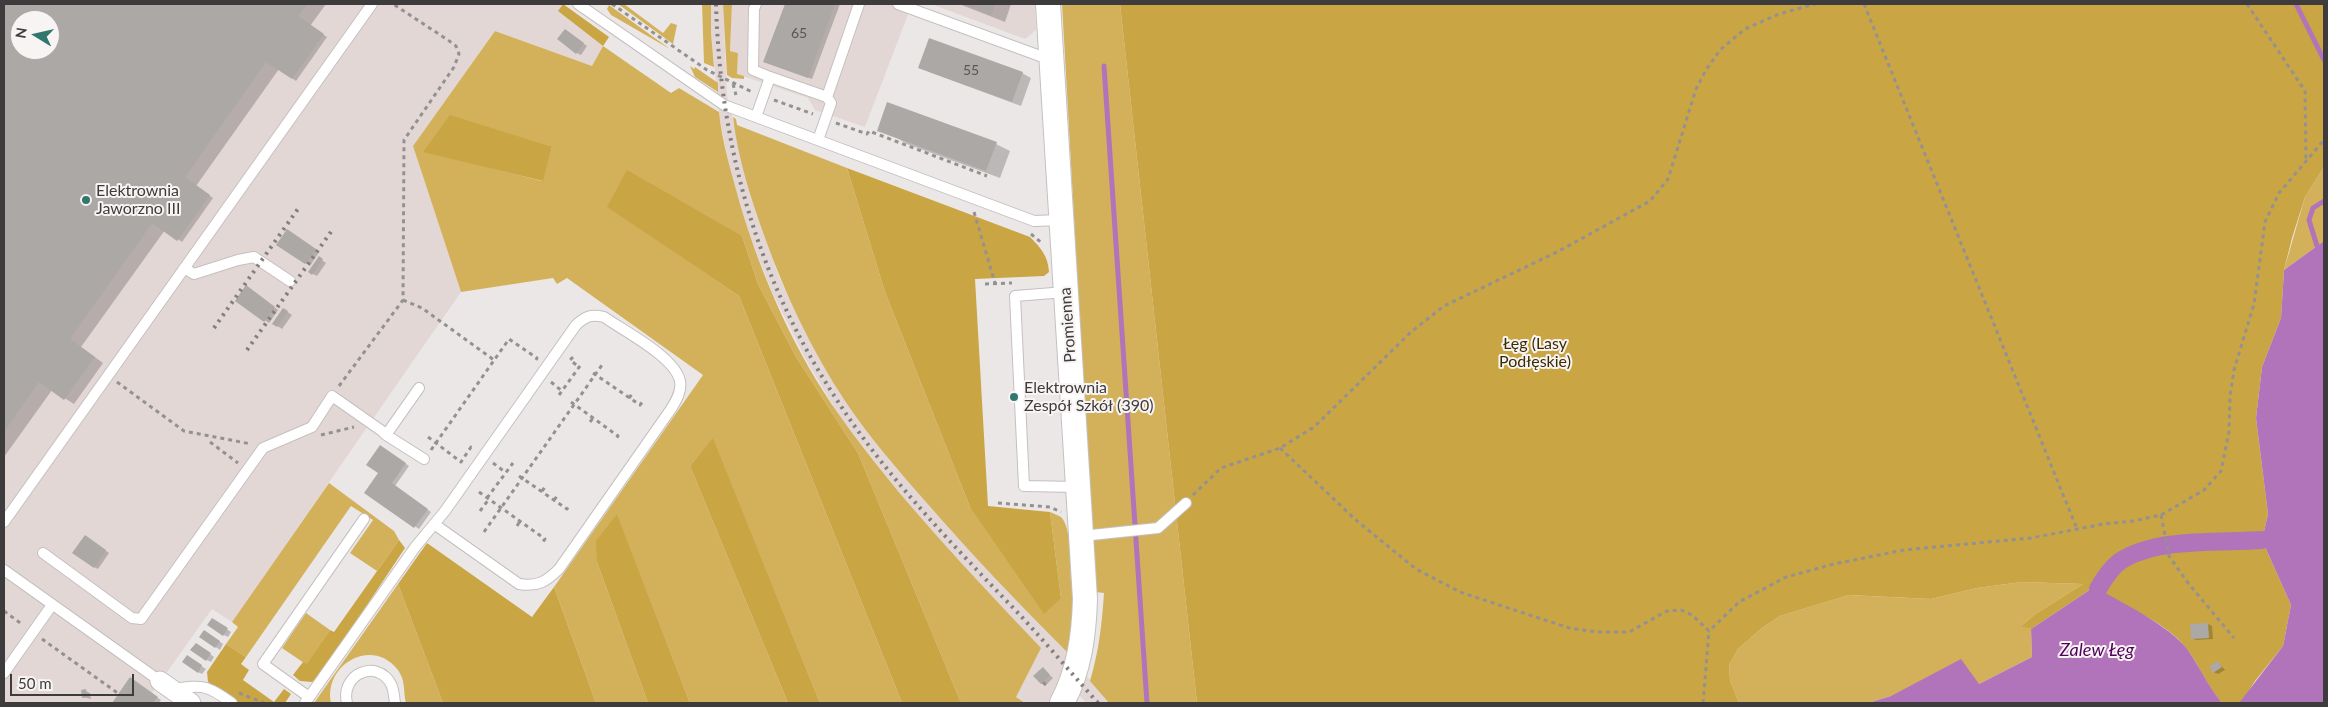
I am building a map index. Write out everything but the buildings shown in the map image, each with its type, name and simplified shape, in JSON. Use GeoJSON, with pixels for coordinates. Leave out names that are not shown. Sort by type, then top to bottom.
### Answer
{"type":"FeatureCollection","features":[{"type":"Feature","properties":{"kind":"street","name":"Promienna"},"geometry":{"type":"LineString","coordinates":[[1048,4],[1085,599],[1082,641],[1074,676],[1062,703]]}},
{"type":"Feature","properties":{"kind":"street"},"geometry":{"type":"LineString","coordinates":[[165,685],[190,703]]}},
{"type":"Feature","properties":{"kind":"lane"},"geometry":{"type":"LineString","coordinates":[[4,522],[372,4]]}},
{"type":"Feature","properties":{"kind":"lane"},"geometry":{"type":"LineString","coordinates":[[578,4],[724,105],[1034,221],[1062,220]]}},
{"type":"Feature","properties":{"kind":"lane"},"geometry":{"type":"LineString","coordinates":[[756,4],[754,9],[753,70],[827,97],[831,103],[818,140]]}},
{"type":"Feature","properties":{"kind":"lane"},"geometry":{"type":"LineString","coordinates":[[827,97],[860,4]]}},
{"type":"Feature","properties":{"kind":"lane"},"geometry":{"type":"LineString","coordinates":[[898,4],[1052,60]]}},
{"type":"Feature","properties":{"kind":"lane"},"geometry":{"type":"LineString","coordinates":[[756,117],[770,77]]}},
{"type":"Feature","properties":{"kind":"lane"},"geometry":{"type":"LineString","coordinates":[[184,268],[194,274],[254,257],[290,281]]}},
{"type":"Feature","properties":{"kind":"lane"},"geometry":{"type":"LineString","coordinates":[[1066,292],[1014,296],[1024,486],[1079,487]]}},
{"type":"Feature","properties":{"kind":"lane"},"geometry":{"type":"LineString","coordinates":[[364,519],[263,664],[307,700],[416,546],[484,456],[576,324],[592,314],[604,317],[668,361],[677,372],[681,382],[679,394],[671,409],[559,569],[548,580],[532,586],[518,584],[434,524]]}},
{"type":"Feature","properties":{"kind":"lane"},"geometry":{"type":"LineString","coordinates":[[386,435],[419,388]]}},
{"type":"Feature","properties":{"kind":"lane"},"geometry":{"type":"LineString","coordinates":[[43,554],[132,618],[141,619],[263,448],[312,427],[332,396],[386,435],[424,459]]}},
{"type":"Feature","properties":{"kind":"lane"},"geometry":{"type":"LineString","coordinates":[[1082,536],[1158,528],[1186,503]]}},
{"type":"Feature","properties":{"kind":"lane"},"geometry":{"type":"LineString","coordinates":[[4,570],[165,685],[205,686],[216,691],[232,703]]}},
{"type":"Feature","properties":{"kind":"lane"},"geometry":{"type":"LineString","coordinates":[[4,673],[52,605]]}},
{"type":"Feature","properties":{"kind":"lane"},"geometry":{"type":"LineString","coordinates":[[347,703],[346,689],[350,681],[355,676],[370,671],[378,672],[390,682],[394,701]]}},
{"type":"Feature","properties":{"kind":"path"},"geometry":{"type":"LineString","coordinates":[[332,396],[403,300],[404,140],[454,67],[459,54],[456,46],[393,4]]}},
{"type":"Feature","properties":{"kind":"path"},"geometry":{"type":"LineString","coordinates":[[1186,503],[1221,468],[1280,448],[1314,427],[1411,332],[1444,306],[1557,252],[1650,201],[1668,179],[1696,89],[1720,50],[1745,29],[1779,14],[1816,4]]}},
{"type":"Feature","properties":{"kind":"path"},"geometry":{"type":"LineString","coordinates":[[1864,4],[2077,529]]}},
{"type":"Feature","properties":{"kind":"path"},"geometry":{"type":"LineString","coordinates":[[2248,4],[2305,91],[2306,159]]}},
{"type":"Feature","properties":{"kind":"path"},"geometry":{"type":"LineString","coordinates":[[1703,703],[1709,632],[1739,602],[1786,578],[1834,564],[1904,550],[2031,538],[2133,521],[2161,515],[2204,490],[2221,471],[2230,432],[2231,387],[2254,304],[2265,222],[2279,193],[2324,140]]}},
{"type":"Feature","properties":{"kind":"path"},"geometry":{"type":"LineString","coordinates":[[965,209],[984,216]]}},
{"type":"Feature","properties":{"kind":"path"},"geometry":{"type":"LineString","coordinates":[[974,212],[995,283]]}},
{"type":"Feature","properties":{"kind":"path"},"geometry":{"type":"LineString","coordinates":[[1030,234],[1046,247]]}},
{"type":"Feature","properties":{"kind":"path"},"geometry":{"type":"LineString","coordinates":[[985,284],[1013,282]]}},
{"type":"Feature","properties":{"kind":"path"},"geometry":{"type":"LineString","coordinates":[[403,300],[422,308],[494,360]]}},
{"type":"Feature","properties":{"kind":"path"},"geometry":{"type":"LineString","coordinates":[[424,459],[509,339],[537,358],[531,368],[562,391]]}},
{"type":"Feature","properties":{"kind":"path"},"geometry":{"type":"LineString","coordinates":[[573,357],[570,360],[579,367]]}},
{"type":"Feature","properties":{"kind":"path"},"geometry":{"type":"LineString","coordinates":[[559,395],[582,363]]}},
{"type":"Feature","properties":{"kind":"path"},"geometry":{"type":"LineString","coordinates":[[484,532],[572,404],[602,365]]}},
{"type":"Feature","properties":{"kind":"path"},"geometry":{"type":"LineString","coordinates":[[594,373],[616,386],[640,406],[642,401]]}},
{"type":"Feature","properties":{"kind":"path"},"geometry":{"type":"LineString","coordinates":[[108,376],[184,431],[263,448]]}},
{"type":"Feature","properties":{"kind":"path"},"geometry":{"type":"LineString","coordinates":[[629,398],[632,394]]}},
{"type":"Feature","properties":{"kind":"path"},"geometry":{"type":"LineString","coordinates":[[572,404],[618,436],[615,440]]}},
{"type":"Feature","properties":{"kind":"path"},"geometry":{"type":"LineString","coordinates":[[590,422],[593,418]]}},
{"type":"Feature","properties":{"kind":"path"},"geometry":{"type":"LineString","coordinates":[[312,438],[360,426]]}},
{"type":"Feature","properties":{"kind":"path"},"geometry":{"type":"LineString","coordinates":[[604,431],[606,427]]}},
{"type":"Feature","properties":{"kind":"path"},"geometry":{"type":"LineString","coordinates":[[428,437],[461,462],[471,447],[505,472]]}},
{"type":"Feature","properties":{"kind":"path"},"geometry":{"type":"LineString","coordinates":[[1280,448],[1357,521],[1416,569],[1460,592],[1569,628],[1588,631],[1629,632],[1667,611],[1680,610],[1692,615],[1709,632]]}},
{"type":"Feature","properties":{"kind":"path"},"geometry":{"type":"LineString","coordinates":[[480,511],[505,472],[513,464]]}},
{"type":"Feature","properties":{"kind":"path"},"geometry":{"type":"LineString","coordinates":[[521,477],[566,509],[569,505]]}},
{"type":"Feature","properties":{"kind":"path"},"geometry":{"type":"LineString","coordinates":[[542,491],[545,487]]}},
{"type":"Feature","properties":{"kind":"path"},"geometry":{"type":"LineString","coordinates":[[479,492],[545,539],[541,544]]}},
{"type":"Feature","properties":{"kind":"path"},"geometry":{"type":"LineString","coordinates":[[554,500],[558,495]]}},
{"type":"Feature","properties":{"kind":"path"},"geometry":{"type":"LineString","coordinates":[[998,503],[1050,507],[1064,515]]}},
{"type":"Feature","properties":{"kind":"path"},"geometry":{"type":"LineString","coordinates":[[2161,515],[2169,556],[2188,583],[2234,638]]}},
{"type":"Feature","properties":{"kind":"path"},"geometry":{"type":"LineString","coordinates":[[516,526],[520,521]]}},
{"type":"Feature","properties":{"kind":"path"},"geometry":{"type":"LineString","coordinates":[[4,611],[119,694]]}},
{"type":"Feature","properties":{"kind":"path"},"geometry":{"type":"LineString","coordinates":[[236,692],[264,703]]}},
{"type":"Feature","properties":{"kind":"shaded area","name":"Elektrownia Jaworzno III"},"geometry":{"type":"Polygon","coordinates":[[[4,4],[563,4],[559,11],[603,46],[592,66],[495,31],[413,146],[461,292],[232,622],[212,609],[152,693],[131,678],[112,703],[4,703],[4,4]]]}},
{"type":"Feature","properties":{"kind":"shaded area"},"geometry":{"type":"Polygon","coordinates":[[[618,4],[624,4],[663,33],[671,23],[677,25],[673,44],[618,4]]]}},
{"type":"Feature","properties":{"kind":"shaded area"},"geometry":{"type":"Polygon","coordinates":[[[702,4],[711,4],[714,67],[704,63],[702,4]]]}},
{"type":"Feature","properties":{"kind":"shaded area"},"geometry":{"type":"Polygon","coordinates":[[[711,4],[723,4],[727,95],[756,213],[779,277],[812,344],[845,401],[890,461],[951,531],[1068,653],[1109,703],[1086,703],[1061,674],[1049,703],[1025,703],[1016,697],[940,541],[839,415],[806,360],[772,292],[749,234],[730,170],[720,120],[711,33],[711,4]]]}},
{"type":"Feature","properties":{"kind":"shaded area"},"geometry":{"type":"Polygon","coordinates":[[[723,4],[732,4],[730,51],[738,53],[737,74],[744,76],[744,79],[732,78],[727,75],[723,4]]]}},
{"type":"Feature","properties":{"kind":"shaded area"},"geometry":{"type":"Polygon","coordinates":[[[732,4],[912,4],[865,127],[815,110],[808,98],[737,74],[738,53],[730,51],[732,4]]]}},
{"type":"Feature","properties":{"kind":"shaded area"},"geometry":{"type":"Polygon","coordinates":[[[931,4],[1035,4],[1036,30],[1025,39],[931,4]]]}},
{"type":"Feature","properties":{"kind":"shaded area"},"geometry":{"type":"Polygon","coordinates":[[[1062,4],[1120,4],[1197,703],[1109,703],[1090,681],[1100,637],[1104,593],[1095,592],[1062,4]]]}},
{"type":"Feature","properties":{"kind":"shaded area"},"geometry":{"type":"Polygon","coordinates":[[[609,5],[670,49],[611,15],[607,9],[609,5]]]}},
{"type":"Feature","properties":{"kind":"shaded area"},"geometry":{"type":"Polygon","coordinates":[[[495,31],[592,66],[603,46],[671,93],[679,88],[719,112],[722,135],[749,232],[769,287],[808,367],[840,416],[887,477],[937,536],[1041,648],[1016,697],[1025,703],[961,703],[858,453],[796,357],[758,284],[742,236],[608,207],[739,296],[902,703],[820,703],[713,439],[690,466],[788,703],[690,703],[617,515],[597,562],[648,703],[596,703],[554,587],[703,375],[567,278],[557,284],[553,278],[461,292],[413,146],[495,31]],[[552,147],[424,151],[542,181],[552,147]]]}},
{"type":"Feature","properties":{"kind":"shaded area"},"geometry":{"type":"Polygon","coordinates":[[[690,66],[694,69],[695,67],[718,83],[718,92],[695,77],[690,66]]]}},
{"type":"Feature","properties":{"kind":"shaded area"},"geometry":{"type":"Polygon","coordinates":[[[733,117],[736,119],[737,125],[847,168],[885,292],[970,507],[1061,598],[1050,512],[1061,517],[1065,522],[1069,537],[1071,579],[1075,594],[1068,653],[942,521],[864,427],[833,382],[800,322],[773,259],[746,179],[733,117]]]}},
{"type":"Feature","properties":{"kind":"shaded area"},"geometry":{"type":"Polygon","coordinates":[[[2324,167],[2324,241],[2284,270],[2305,197],[2324,167]]]}},
{"type":"Feature","properties":{"kind":"shaded area"},"geometry":{"type":"Polygon","coordinates":[[[329,483],[394,531],[399,540],[377,571],[350,553],[373,520],[351,506],[246,657],[226,644],[238,627],[232,622],[329,483]]]}},
{"type":"Feature","properties":{"kind":"shaded area"},"geometry":{"type":"Polygon","coordinates":[[[2022,582],[2083,584],[2034,615],[2022,625],[2031,629],[2032,657],[1979,684],[1891,696],[1868,703],[1739,703],[1730,680],[1729,665],[1738,649],[1762,628],[1780,616],[1849,595],[1931,599],[1977,588],[2022,582]]]}},
{"type":"Feature","properties":{"kind":"shaded area"},"geometry":{"type":"Polygon","coordinates":[[[398,584],[443,703],[406,703],[403,682],[398,670],[387,660],[375,655],[363,655],[342,667],[334,677],[331,689],[331,703],[314,703],[398,584]]]}},
{"type":"Feature","properties":{"kind":"shaded area"},"geometry":{"type":"Polygon","coordinates":[[[306,613],[330,630],[307,665],[282,648],[306,613]]]}},
{"type":"Feature","properties":{"kind":"green space"},"geometry":{"type":"Polygon","coordinates":[[[563,4],[609,37],[603,46],[558,11],[563,4]]]}},
{"type":"Feature","properties":{"kind":"green space","name":"Łęg (Lasy Podłęskie)"},"geometry":{"type":"Polygon","coordinates":[[[1120,4],[2324,4],[2324,167],[2305,197],[2292,238],[2284,270],[2281,318],[2262,367],[2256,418],[2268,514],[2262,540],[2291,605],[2283,646],[2255,681],[2241,703],[2222,703],[2191,655],[2178,639],[2142,614],[2091,589],[2031,629],[2021,626],[2034,615],[2083,584],[2022,582],[1977,588],[1931,599],[1849,595],[1780,616],[1762,628],[1738,649],[1729,665],[1730,680],[1739,703],[1197,703],[1120,4]]]}},
{"type":"Feature","properties":{"kind":"green space"},"geometry":{"type":"Polygon","coordinates":[[[450,115],[552,147],[543,181],[423,152],[450,115]]]}},
{"type":"Feature","properties":{"kind":"green space"},"geometry":{"type":"Polygon","coordinates":[[[847,168],[1030,237],[1041,249],[1045,257],[1049,272],[1044,276],[975,279],[988,506],[1050,512],[1061,598],[1044,614],[970,507],[885,292],[847,168]]]}},
{"type":"Feature","properties":{"kind":"green space"},"geometry":{"type":"Polygon","coordinates":[[[627,170],[742,236],[758,284],[796,357],[858,453],[961,703],[902,703],[739,296],[607,207],[627,170]]]}},
{"type":"Feature","properties":{"kind":"green space"},"geometry":{"type":"Polygon","coordinates":[[[713,438],[820,703],[788,703],[690,466],[713,438]]]}},
{"type":"Feature","properties":{"kind":"green space"},"geometry":{"type":"Polygon","coordinates":[[[617,514],[690,703],[648,703],[597,562],[596,541],[617,514]]]}},
{"type":"Feature","properties":{"kind":"green space"},"geometry":{"type":"Polygon","coordinates":[[[399,540],[405,548],[321,674],[312,682],[300,681],[293,675],[303,662],[307,664],[330,630],[334,632],[399,540]]]}},
{"type":"Feature","properties":{"kind":"green space"},"geometry":{"type":"Polygon","coordinates":[[[427,543],[532,617],[554,587],[596,703],[443,703],[398,584],[427,543]]]}},
{"type":"Feature","properties":{"kind":"green space"},"geometry":{"type":"Polygon","coordinates":[[[226,644],[246,657],[241,664],[249,670],[243,680],[274,702],[284,689],[291,694],[285,703],[238,703],[208,682],[207,672],[226,644]]]}},
{"type":"Feature","properties":{"kind":"water"},"geometry":{"type":"Polygon","coordinates":[[[2324,241],[2324,703],[2239,703],[2283,646],[2291,605],[2262,540],[2268,514],[2256,418],[2262,367],[2281,318],[2284,270],[2324,241]]]}},
{"type":"Feature","properties":{"kind":"water","name":"Zalew Łęg"},"geometry":{"type":"Polygon","coordinates":[[[2091,589],[2098,589],[2133,608],[2170,632],[2187,649],[2222,703],[1868,703],[1891,696],[1961,659],[1979,684],[2032,657],[2031,629],[2091,589]]]}},
{"type":"Feature","properties":{"kind":"waterway"},"geometry":{"type":"LineString","coordinates":[[2296,4],[2324,60]]}},
{"type":"Feature","properties":{"kind":"waterway"},"geometry":{"type":"LineString","coordinates":[[1104,66],[1147,703]]}},
{"type":"Feature","properties":{"kind":"waterway"},"geometry":{"type":"LineString","coordinates":[[2317,246],[2309,220],[2313,208],[2324,201]]}},
{"type":"Feature","properties":{"kind":"waterway"},"geometry":{"type":"LineString","coordinates":[[2098,589],[2110,571],[2119,562],[2151,548],[2188,543],[2262,540]]}},
{"type":"Feature","properties":{"kind":"railway"},"geometry":{"type":"LineString","coordinates":[[716,4],[725,108],[735,159],[748,209],[764,258],[784,305],[808,352],[855,427],[898,483],[1098,703]]}},
{"type":"Feature","properties":{"kind":"railway"},"geometry":{"type":"LineString","coordinates":[[214,328],[300,206]]}},
{"type":"Feature","properties":{"kind":"railway"},"geometry":{"type":"LineString","coordinates":[[247,350],[333,229]]}},
{"type":"Feature","properties":{"kind":"place","name":"Elektrownia Jaworzno III"},"geometry":{"type":"Point","coordinates":[86,200]}},
{"type":"Feature","properties":{"kind":"place","name":"Elektrownia Zespół Szkół (390)"},"geometry":{"type":"Point","coordinates":[1014,397]}}]}
